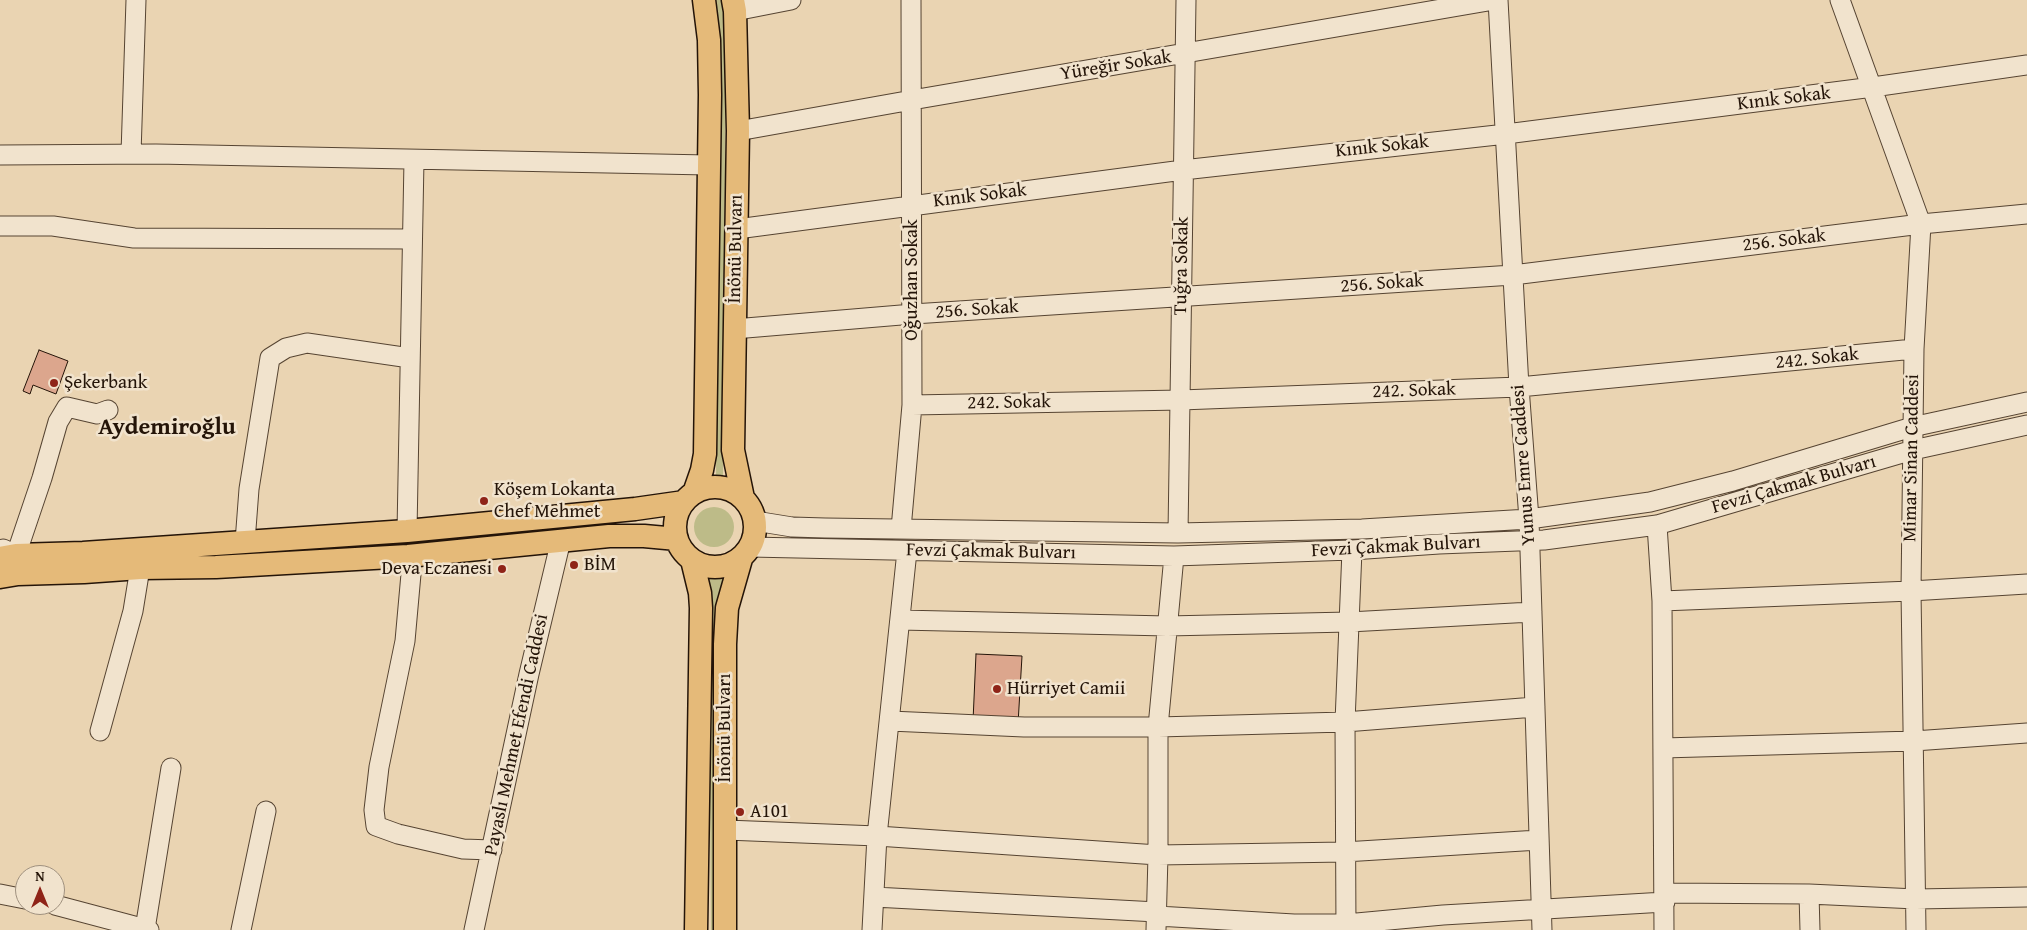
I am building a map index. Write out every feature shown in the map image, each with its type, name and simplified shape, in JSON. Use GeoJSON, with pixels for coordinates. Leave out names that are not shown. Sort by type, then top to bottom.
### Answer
{"type":"FeatureCollection","features":[{"type":"Feature","properties":{"kind":"main road","name":"İnönü Bulvarı"},"geometry":{"type":"LineString","coordinates":[[689,498],[702,470],[705,454],[709,40],[704,0]]}},
{"type":"Feature","properties":{"kind":"main road","name":"İnönü Bulvarı"},"geometry":{"type":"LineString","coordinates":[[734,6],[738,131],[733,450],[743,498]]}},
{"type":"Feature","properties":{"kind":"main road"},"geometry":{"type":"LineString","coordinates":[[5,553],[83,553],[407,531],[635,509],[689,498],[706,488],[719,487],[732,491],[743,498],[751,509],[755,521],[755,534],[745,553],[731,565],[704,566],[692,560],[682,551],[677,539],[675,526],[678,513],[689,498]]}},
{"type":"Feature","properties":{"kind":"main road"},"geometry":{"type":"LineString","coordinates":[[0,577],[18,574],[140,568],[216,567],[408,556],[627,535],[677,539]]}},
{"type":"Feature","properties":{"kind":"main road","name":"İnönü Bulvarı"},"geometry":{"type":"LineString","coordinates":[[726,930],[725,644],[727,608],[745,553]]}},
{"type":"Feature","properties":{"kind":"main road"},"geometry":{"type":"LineString","coordinates":[[692,560],[700,593],[701,608],[696,930]]}},
{"type":"Feature","properties":{"kind":"street"},"geometry":{"type":"LineString","coordinates":[[131,154],[136,0]]}},
{"type":"Feature","properties":{"kind":"street"},"geometry":{"type":"LineString","coordinates":[[734,6],[791,0]]}},
{"type":"Feature","properties":{"kind":"street","name":"Oğuzhan Sokak"},"geometry":{"type":"LineString","coordinates":[[901,529],[912,406],[911,0]]}},
{"type":"Feature","properties":{"kind":"street","name":"Tuğra Sokak"},"geometry":{"type":"LineString","coordinates":[[1178,533],[1186,0]]}},
{"type":"Feature","properties":{"kind":"street","name":"Yüreğir Sokak"},"geometry":{"type":"LineString","coordinates":[[738,131],[1494,0]]}},
{"type":"Feature","properties":{"kind":"street","name":"Yunus Emre Caddesi"},"geometry":{"type":"LineString","coordinates":[[1498,0],[1518,387],[1529,519],[1542,930]]}},
{"type":"Feature","properties":{"kind":"street","name":"Mimar Sinan Caddesi"},"geometry":{"type":"LineString","coordinates":[[1840,0],[1921,224],[1912,427],[1911,592],[1916,930]]}},
{"type":"Feature","properties":{"kind":"street","name":"Kınık Sokak"},"geometry":{"type":"LineString","coordinates":[[737,229],[912,204],[1183,170],[1506,134],[2027,65]]}},
{"type":"Feature","properties":{"kind":"street"},"geometry":{"type":"LineString","coordinates":[[0,155],[131,154],[708,165]]}},
{"type":"Feature","properties":{"kind":"street"},"geometry":{"type":"LineString","coordinates":[[407,531],[414,160]]}},
{"type":"Feature","properties":{"kind":"street","name":"256. Sokak"},"geometry":{"type":"LineString","coordinates":[[734,330],[912,314],[1513,275],[1921,224],[2027,214]]}},
{"type":"Feature","properties":{"kind":"street"},"geometry":{"type":"LineString","coordinates":[[0,226],[53,226],[134,238],[412,239]]}},
{"type":"Feature","properties":{"kind":"street"},"geometry":{"type":"LineString","coordinates":[[245,542],[249,489],[270,358],[286,348],[307,343],[410,358]]}},
{"type":"Feature","properties":{"kind":"street","name":"242. Sokak"},"geometry":{"type":"LineString","coordinates":[[912,406],[1181,400],[1518,387],[1914,349]]}},
{"type":"Feature","properties":{"kind":"street","name":"Fevzi Çakmak Bulvarı"},"geometry":{"type":"LineString","coordinates":[[755,521],[803,527],[1178,533],[1362,529],[1529,519],[1650,502],[1733,481],[1912,427],[2027,402]]}},
{"type":"Feature","properties":{"kind":"street"},"geometry":{"type":"LineString","coordinates":[[5,553],[42,478],[58,422],[67,407],[97,414],[108,410]]}},
{"type":"Feature","properties":{"kind":"street","name":"Fevzi Çakmak Bulvarı"},"geometry":{"type":"LineString","coordinates":[[745,553],[907,551],[1174,556],[1530,541],[1657,525],[1913,450],[2027,425]]}},
{"type":"Feature","properties":{"kind":"street"},"geometry":{"type":"LineString","coordinates":[[1657,525],[1662,601],[1664,930]]}},
{"type":"Feature","properties":{"kind":"street","name":"Payaslı Mehmet Efendi Caddesi"},"geometry":{"type":"LineString","coordinates":[[474,930],[561,540]]}},
{"type":"Feature","properties":{"kind":"street"},"geometry":{"type":"LineString","coordinates":[[1346,927],[1344,852],[1345,722],[1352,550]]}},
{"type":"Feature","properties":{"kind":"street"},"geometry":{"type":"LineString","coordinates":[[872,930],[877,836],[907,551]]}},
{"type":"Feature","properties":{"kind":"street"},"geometry":{"type":"LineString","coordinates":[[408,556],[411,574],[405,641],[379,767],[374,810],[376,826],[398,834],[463,849],[492,850]]}},
{"type":"Feature","properties":{"kind":"street"},"geometry":{"type":"LineString","coordinates":[[1157,919],[1158,728],[1174,556]]}},
{"type":"Feature","properties":{"kind":"street"},"geometry":{"type":"LineString","coordinates":[[100,731],[133,611],[140,568]]}},
{"type":"Feature","properties":{"kind":"street"},"geometry":{"type":"LineString","coordinates":[[1662,601],[1911,592],[2027,584]]}},
{"type":"Feature","properties":{"kind":"street"},"geometry":{"type":"LineString","coordinates":[[900,620],[1167,626],[1349,622],[1532,612]]}},
{"type":"Feature","properties":{"kind":"street"},"geometry":{"type":"LineString","coordinates":[[890,721],[1024,727],[1158,728],[1345,722],[1535,707]]}},
{"type":"Feature","properties":{"kind":"street"},"geometry":{"type":"LineString","coordinates":[[1663,748],[1914,741],[2027,733]]}},
{"type":"Feature","properties":{"kind":"street"},"geometry":{"type":"LineString","coordinates":[[65,908],[147,929],[170,768]]}},
{"type":"Feature","properties":{"kind":"street"},"geometry":{"type":"LineString","coordinates":[[241,930],[266,811]]}},
{"type":"Feature","properties":{"kind":"street"},"geometry":{"type":"LineString","coordinates":[[726,830],[877,836],[1158,855],[1344,852],[1539,840]]}},
{"type":"Feature","properties":{"kind":"street"},"geometry":{"type":"LineString","coordinates":[[0,894],[15,897]]}},
{"type":"Feature","properties":{"kind":"street"},"geometry":{"type":"LineString","coordinates":[[874,897],[1157,919],[1346,927],[1443,915],[1541,909],[1665,897],[1809,894],[1916,899],[2027,897]]}},
{"type":"Feature","properties":{"kind":"street"},"geometry":{"type":"LineString","coordinates":[[1809,894],[1810,930]]}},
{"type":"Feature","properties":{"kind":"shaded area"},"geometry":{"type":"Polygon","coordinates":[[[716,0],[724,0],[726,27],[723,478],[716,478],[718,27],[716,0]]]}},
{"type":"Feature","properties":{"kind":"shaded area"},"geometry":{"type":"Polygon","coordinates":[[[714,507],[728,513],[734,527],[728,541],[714,547],[700,541],[694,527],[700,513],[714,507]]]}},
{"type":"Feature","properties":{"kind":"shaded area"},"geometry":{"type":"Polygon","coordinates":[[[726,578],[718,597],[716,930],[711,930],[709,646],[705,579],[726,578]]]}},
{"type":"Feature","properties":{"kind":"building"},"geometry":{"type":"Polygon","coordinates":[[[39,350],[68,361],[56,394],[33,385],[30,394],[23,391],[39,350]]]}},
{"type":"Feature","properties":{"kind":"building","name":"Hürriyet Camii"},"geometry":{"type":"Polygon","coordinates":[[[976,654],[1022,656],[1018,724],[973,721],[976,654]]]}},
{"type":"Feature","properties":{"kind":"place","name":"Şekerbank"},"geometry":{"type":"Point","coordinates":[54,383]}},
{"type":"Feature","properties":{"kind":"place","name":"Köşem Lokanta Chef Mehmet"},"geometry":{"type":"Point","coordinates":[484,501]}},
{"type":"Feature","properties":{"kind":"place","name":"BİM"},"geometry":{"type":"Point","coordinates":[574,565]}},
{"type":"Feature","properties":{"kind":"place","name":"Deva Eczanesi"},"geometry":{"type":"Point","coordinates":[502,569]}},
{"type":"Feature","properties":{"kind":"place","name":"Hürriyet Camii"},"geometry":{"type":"Point","coordinates":[997,689]}},
{"type":"Feature","properties":{"kind":"place","name":"A101"},"geometry":{"type":"Point","coordinates":[740,812]}},
{"type":"Feature","properties":{"kind":"district","name":"Aydemiroğlu"},"geometry":{"type":"Point","coordinates":[167,428]}}]}
